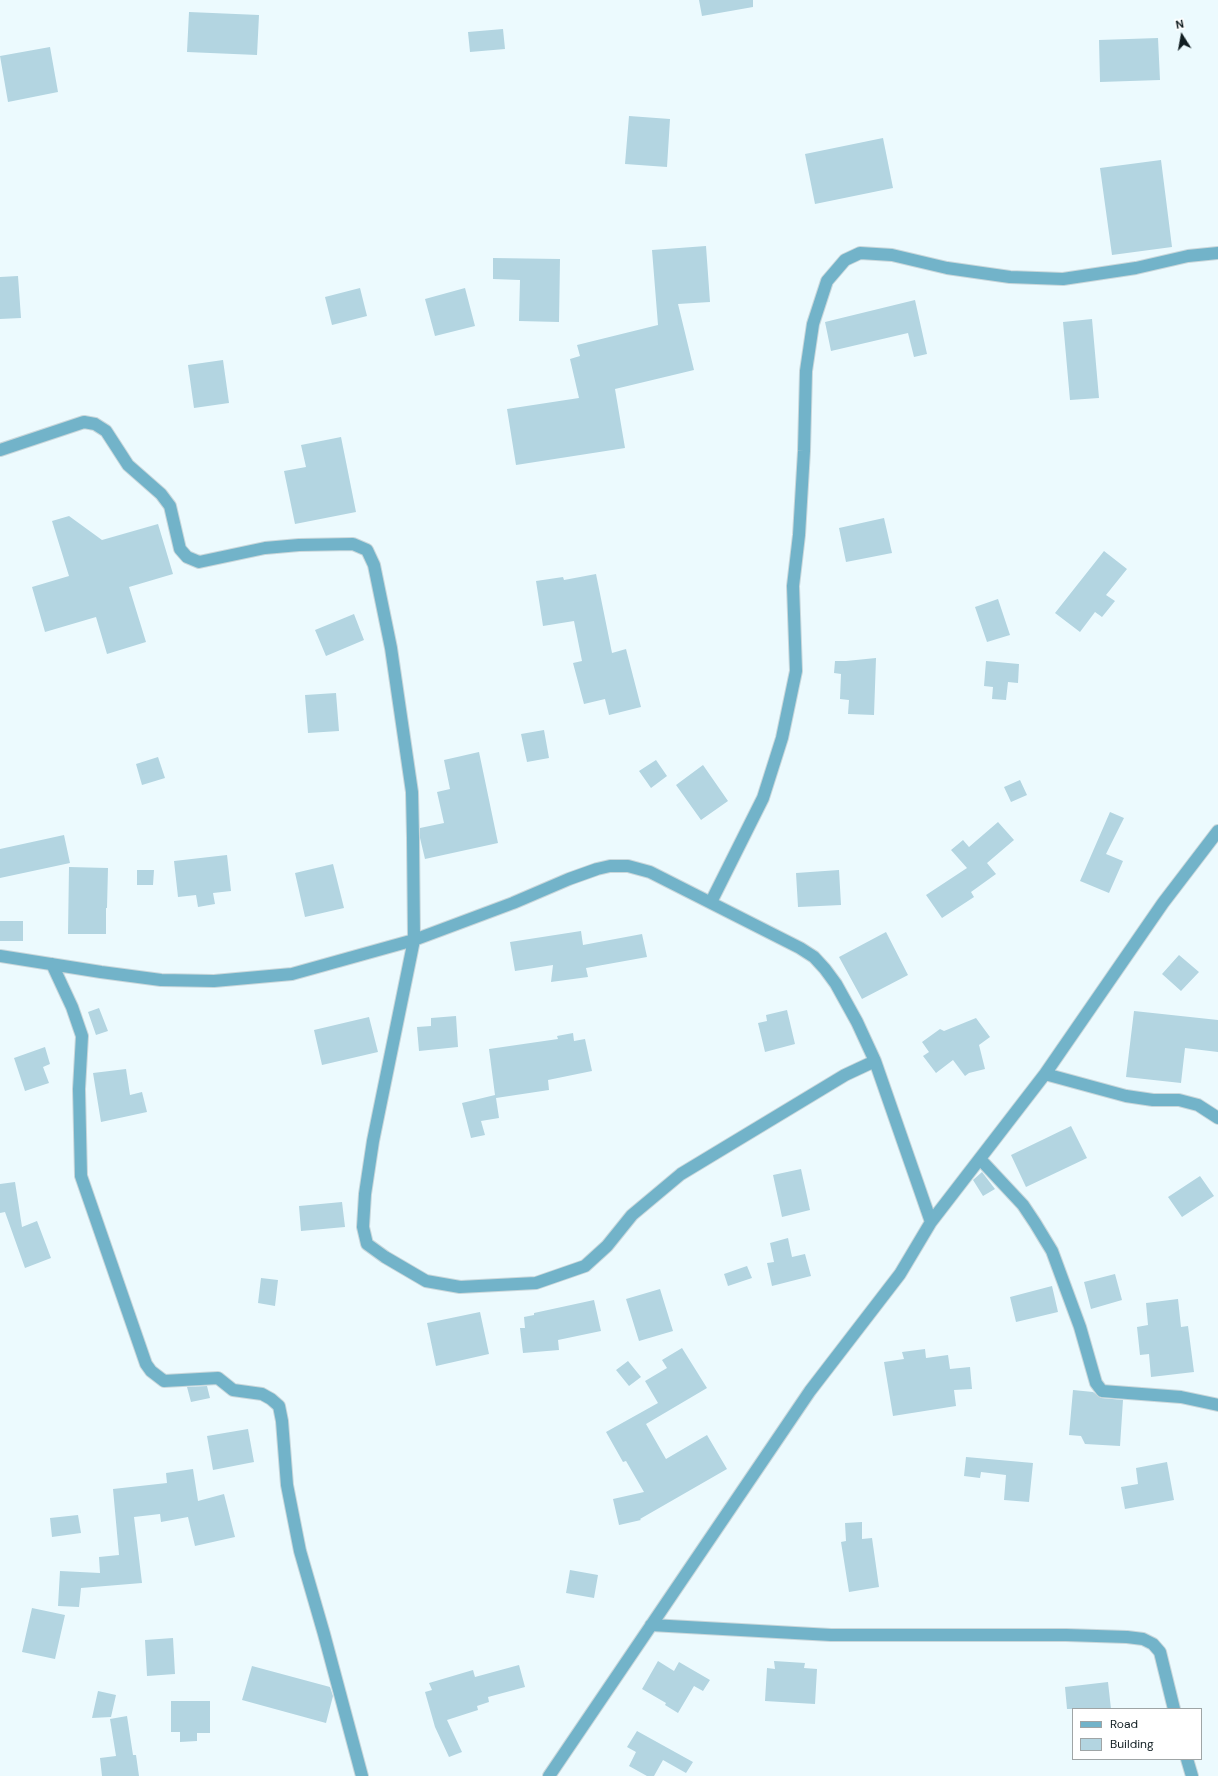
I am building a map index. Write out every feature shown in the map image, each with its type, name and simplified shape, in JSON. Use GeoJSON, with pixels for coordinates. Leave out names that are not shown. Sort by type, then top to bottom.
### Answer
{"type":"FeatureCollection","features":[{"type":"Feature","properties":{"kind":"street"},"geometry":{"type":"LineString","coordinates":[[711,902],[763,798],[782,738],[796,671],[793,586],[799,535],[804,451],[806,371],[813,324],[827,281],[845,260],[860,253],[892,256],[947,268],[1010,277],[1063,279],[1136,268],[1188,256],[1218,253]]}},
{"type":"Feature","properties":{"kind":"street"},"geometry":{"type":"LineString","coordinates":[[0,450],[84,422],[94,424],[106,431],[128,465],[161,494],[170,506],[180,549],[187,557],[199,562],[265,548],[299,545],[353,544],[367,550],[374,565],[391,648],[412,792],[414,940],[373,1141],[365,1194],[363,1227],[367,1244],[385,1257],[426,1281],[460,1287],[536,1283],[585,1266],[607,1246],[632,1215],[681,1174],[845,1075],[876,1061]]}},
{"type":"Feature","properties":{"kind":"street"},"geometry":{"type":"LineString","coordinates":[[549,1776],[810,1391],[900,1274],[931,1222],[1045,1074],[1163,903],[1218,831]]}},
{"type":"Feature","properties":{"kind":"street"},"geometry":{"type":"LineString","coordinates":[[0,956],[161,980],[214,981],[292,974],[414,940],[513,903],[569,879],[610,866],[628,866],[650,872],[711,902],[814,957],[836,984],[876,1061],[931,1222]]}},
{"type":"Feature","properties":{"kind":"street"},"geometry":{"type":"LineString","coordinates":[[52,964],[72,1007],[82,1036],[79,1089],[81,1176],[146,1364],[151,1371],[164,1381],[218,1378],[233,1390],[262,1394],[279,1406],[282,1421],[287,1485],[300,1551],[362,1776]]}},
{"type":"Feature","properties":{"kind":"street"},"geometry":{"type":"LineString","coordinates":[[1045,1074],[1126,1096],[1153,1100],[1179,1100],[1198,1105],[1218,1118]]}},
{"type":"Feature","properties":{"kind":"street"},"geometry":{"type":"LineString","coordinates":[[980,1158],[1023,1205],[1052,1251],[1080,1326],[1096,1384],[1102,1391],[1181,1397],[1218,1405]]}},
{"type":"Feature","properties":{"kind":"street"},"geometry":{"type":"LineString","coordinates":[[651,1625],[831,1635],[1066,1635],[1143,1639],[1153,1644],[1160,1652],[1174,1708]]}},
{"type":"Feature","properties":{"kind":"street"},"geometry":{"type":"LineString","coordinates":[[1188,1760],[1192,1776]]}},
{"type":"Feature","properties":{"kind":"building"},"geometry":{"type":"Polygon","coordinates":[[[699,0],[753,0],[753,7],[702,16],[699,0]]]}},
{"type":"Feature","properties":{"kind":"building"},"geometry":{"type":"Polygon","coordinates":[[[189,12],[259,15],[257,55],[187,52],[189,12]]]}},
{"type":"Feature","properties":{"kind":"building"},"geometry":{"type":"Polygon","coordinates":[[[503,29],[505,49],[470,52],[468,32],[503,29]]]}},
{"type":"Feature","properties":{"kind":"building"},"geometry":{"type":"Polygon","coordinates":[[[1158,38],[1160,80],[1100,82],[1099,40],[1158,38]]]}},
{"type":"Feature","properties":{"kind":"building"},"geometry":{"type":"Polygon","coordinates":[[[50,47],[58,92],[8,102],[0,56],[50,47]]]}},
{"type":"Feature","properties":{"kind":"building"},"geometry":{"type":"Polygon","coordinates":[[[629,116],[670,119],[667,167],[625,164],[629,116]]]}},
{"type":"Feature","properties":{"kind":"building"},"geometry":{"type":"Polygon","coordinates":[[[883,138],[893,188],[815,204],[805,154],[883,138]]]}},
{"type":"Feature","properties":{"kind":"building"},"geometry":{"type":"Polygon","coordinates":[[[1161,160],[1172,247],[1112,255],[1100,168],[1161,160]]]}},
{"type":"Feature","properties":{"kind":"building"},"geometry":{"type":"Polygon","coordinates":[[[706,246],[710,302],[678,304],[694,370],[615,389],[625,448],[516,465],[507,409],[579,398],[570,359],[580,356],[577,345],[658,325],[652,250],[706,246]]]}},
{"type":"Feature","properties":{"kind":"building"},"geometry":{"type":"Polygon","coordinates":[[[493,258],[560,259],[559,322],[519,321],[520,280],[493,279],[493,258]]]}},
{"type":"Feature","properties":{"kind":"building"},"geometry":{"type":"Polygon","coordinates":[[[18,276],[21,318],[0,319],[0,277],[18,276]]]}},
{"type":"Feature","properties":{"kind":"building"},"geometry":{"type":"Polygon","coordinates":[[[360,288],[367,316],[332,325],[325,297],[360,288]]]}},
{"type":"Feature","properties":{"kind":"building"},"geometry":{"type":"Polygon","coordinates":[[[465,288],[475,326],[435,336],[425,299],[465,288]]]}},
{"type":"Feature","properties":{"kind":"building"},"geometry":{"type":"Polygon","coordinates":[[[915,300],[927,354],[914,357],[908,333],[831,351],[825,322],[915,300]]]}},
{"type":"Feature","properties":{"kind":"building"},"geometry":{"type":"Polygon","coordinates":[[[1092,319],[1099,398],[1070,400],[1063,322],[1092,319]]]}},
{"type":"Feature","properties":{"kind":"building"},"geometry":{"type":"Polygon","coordinates":[[[223,360],[229,403],[194,408],[188,365],[223,360]]]}},
{"type":"Feature","properties":{"kind":"building"},"geometry":{"type":"Polygon","coordinates":[[[341,437],[356,512],[295,524],[284,471],[306,467],[301,445],[341,437]]]}},
{"type":"Feature","properties":{"kind":"building"},"geometry":{"type":"Polygon","coordinates":[[[69,516],[102,540],[158,524],[173,574],[129,587],[146,642],[107,654],[96,617],[45,632],[32,587],[69,576],[52,521],[69,516]]]}},
{"type":"Feature","properties":{"kind":"building"},"geometry":{"type":"Polygon","coordinates":[[[884,518],[892,553],[846,562],[839,528],[884,518]]]}},
{"type":"Feature","properties":{"kind":"building"},"geometry":{"type":"Polygon","coordinates":[[[1104,551],[1127,569],[1106,595],[1115,601],[1102,617],[1095,612],[1080,632],[1055,613],[1104,551]]]}},
{"type":"Feature","properties":{"kind":"building"},"geometry":{"type":"Polygon","coordinates":[[[596,574],[612,653],[626,649],[641,707],[609,715],[605,699],[584,704],[573,663],[582,661],[574,621],[543,626],[536,581],[563,577],[564,580],[596,574]]]}},
{"type":"Feature","properties":{"kind":"building"},"geometry":{"type":"Polygon","coordinates":[[[998,599],[1010,635],[987,642],[975,607],[998,599]]]}},
{"type":"Feature","properties":{"kind":"building"},"geometry":{"type":"Polygon","coordinates":[[[354,614],[364,640],[326,656],[315,630],[354,614]]]}},
{"type":"Feature","properties":{"kind":"building"},"geometry":{"type":"Polygon","coordinates":[[[876,658],[874,715],[848,714],[849,700],[840,699],[841,674],[834,673],[835,661],[876,658]]]}},
{"type":"Feature","properties":{"kind":"building"},"geometry":{"type":"Polygon","coordinates":[[[986,661],[1019,664],[1018,683],[1008,682],[1006,700],[992,699],[993,687],[984,686],[986,661]]]}},
{"type":"Feature","properties":{"kind":"building"},"geometry":{"type":"Polygon","coordinates":[[[336,693],[339,731],[308,733],[305,695],[336,693]]]}},
{"type":"Feature","properties":{"kind":"building"},"geometry":{"type":"Polygon","coordinates":[[[544,730],[549,758],[527,762],[521,734],[544,730]]]}},
{"type":"Feature","properties":{"kind":"building"},"geometry":{"type":"Polygon","coordinates":[[[479,752],[498,843],[425,859],[420,838],[420,828],[444,823],[437,792],[450,789],[444,760],[479,752]]]}},
{"type":"Feature","properties":{"kind":"building"},"geometry":{"type":"Polygon","coordinates":[[[158,757],[165,778],[142,785],[136,764],[158,757]]]}},
{"type":"Feature","properties":{"kind":"building"},"geometry":{"type":"Polygon","coordinates":[[[656,760],[667,776],[651,788],[639,771],[656,760]]]}},
{"type":"Feature","properties":{"kind":"building"},"geometry":{"type":"Polygon","coordinates":[[[703,765],[728,801],[701,820],[676,785],[703,765]]]}},
{"type":"Feature","properties":{"kind":"building"},"geometry":{"type":"Polygon","coordinates":[[[1020,780],[1027,795],[1011,802],[1004,787],[1020,780]]]}},
{"type":"Feature","properties":{"kind":"building"},"geometry":{"type":"Polygon","coordinates":[[[1110,812],[1124,818],[1106,854],[1123,861],[1109,893],[1080,881],[1110,812]]]}},
{"type":"Feature","properties":{"kind":"building"},"geometry":{"type":"Polygon","coordinates":[[[998,822],[1014,840],[987,863],[996,874],[971,892],[974,897],[942,918],[926,895],[967,868],[951,850],[963,840],[969,847],[998,822]]]}},
{"type":"Feature","properties":{"kind":"building"},"geometry":{"type":"Polygon","coordinates":[[[64,835],[70,863],[0,878],[0,849],[64,835]]]}},
{"type":"Feature","properties":{"kind":"building"},"geometry":{"type":"Polygon","coordinates":[[[227,855],[231,891],[213,893],[215,904],[198,907],[196,895],[178,897],[174,861],[227,855]]]}},
{"type":"Feature","properties":{"kind":"building"},"geometry":{"type":"Polygon","coordinates":[[[333,864],[344,908],[305,917],[295,873],[333,864]]]}},
{"type":"Feature","properties":{"kind":"building"},"geometry":{"type":"Polygon","coordinates":[[[69,867],[108,868],[106,934],[68,934],[69,867]]]}},
{"type":"Feature","properties":{"kind":"building"},"geometry":{"type":"Polygon","coordinates":[[[137,870],[154,870],[153,885],[137,885],[137,870]]]}},
{"type":"Feature","properties":{"kind":"building"},"geometry":{"type":"Polygon","coordinates":[[[839,870],[841,905],[798,907],[796,873],[839,870]]]}},
{"type":"Feature","properties":{"kind":"building"},"geometry":{"type":"Polygon","coordinates":[[[0,921],[23,921],[23,941],[0,941],[0,921]]]}},
{"type":"Feature","properties":{"kind":"building"},"geometry":{"type":"Polygon","coordinates":[[[581,931],[583,945],[642,934],[647,957],[586,968],[588,977],[551,982],[553,965],[515,971],[510,942],[581,931]]]}},
{"type":"Feature","properties":{"kind":"building"},"geometry":{"type":"Polygon","coordinates":[[[886,932],[908,975],[862,999],[839,957],[886,932]]]}},
{"type":"Feature","properties":{"kind":"building"},"geometry":{"type":"Polygon","coordinates":[[[1179,955],[1199,972],[1181,991],[1162,974],[1179,955]]]}},
{"type":"Feature","properties":{"kind":"building"},"geometry":{"type":"Polygon","coordinates":[[[99,1008],[108,1031],[96,1035],[88,1012],[99,1008]]]}},
{"type":"Feature","properties":{"kind":"building"},"geometry":{"type":"Polygon","coordinates":[[[787,1010],[795,1044],[765,1052],[758,1023],[767,1021],[766,1015],[787,1010]]]}},
{"type":"Feature","properties":{"kind":"building"},"geometry":{"type":"Polygon","coordinates":[[[1134,1011],[1218,1020],[1218,1052],[1185,1048],[1181,1083],[1126,1077],[1134,1011]]]}},
{"type":"Feature","properties":{"kind":"building"},"geometry":{"type":"Polygon","coordinates":[[[456,1016],[458,1047],[419,1051],[417,1027],[431,1026],[431,1018],[456,1016]]]}},
{"type":"Feature","properties":{"kind":"building"},"geometry":{"type":"Polygon","coordinates":[[[369,1017],[378,1052],[322,1065],[314,1030],[369,1017]]]}},
{"type":"Feature","properties":{"kind":"building"},"geometry":{"type":"Polygon","coordinates":[[[976,1018],[990,1037],[979,1045],[985,1069],[969,1073],[965,1076],[953,1060],[936,1073],[923,1056],[929,1052],[922,1042],[940,1029],[944,1031],[976,1018]]]}},
{"type":"Feature","properties":{"kind":"building"},"geometry":{"type":"Polygon","coordinates":[[[573,1033],[574,1041],[585,1039],[592,1071],[548,1080],[549,1090],[496,1098],[499,1118],[481,1121],[485,1135],[471,1138],[462,1103],[495,1095],[489,1049],[558,1039],[557,1036],[573,1033]]]}},
{"type":"Feature","properties":{"kind":"building"},"geometry":{"type":"Polygon","coordinates":[[[45,1047],[50,1064],[43,1067],[49,1083],[25,1091],[14,1058],[45,1047]]]}},
{"type":"Feature","properties":{"kind":"building"},"geometry":{"type":"Polygon","coordinates":[[[126,1069],[130,1095],[142,1092],[147,1112],[101,1122],[93,1073],[126,1069]]]}},
{"type":"Feature","properties":{"kind":"building"},"geometry":{"type":"Polygon","coordinates":[[[1071,1126],[1087,1158],[1026,1187],[1011,1155],[1071,1126]]]}},
{"type":"Feature","properties":{"kind":"building"},"geometry":{"type":"Polygon","coordinates":[[[801,1169],[810,1210],[782,1217],[773,1175],[801,1169]]]}},
{"type":"Feature","properties":{"kind":"building"},"geometry":{"type":"Polygon","coordinates":[[[982,1172],[995,1189],[983,1196],[973,1180],[982,1172]]]}},
{"type":"Feature","properties":{"kind":"building"},"geometry":{"type":"Polygon","coordinates":[[[1200,1176],[1214,1196],[1182,1217],[1168,1197],[1200,1176]]]}},
{"type":"Feature","properties":{"kind":"building"},"geometry":{"type":"Polygon","coordinates":[[[15,1182],[22,1227],[37,1221],[51,1258],[25,1268],[5,1212],[0,1213],[0,1184],[15,1182]]]}},
{"type":"Feature","properties":{"kind":"building"},"geometry":{"type":"Polygon","coordinates":[[[342,1202],[345,1227],[301,1231],[299,1206],[342,1202]]]}},
{"type":"Feature","properties":{"kind":"building"},"geometry":{"type":"Polygon","coordinates":[[[788,1238],[792,1257],[805,1254],[811,1276],[772,1286],[767,1263],[774,1262],[770,1243],[788,1238]]]}},
{"type":"Feature","properties":{"kind":"building"},"geometry":{"type":"Polygon","coordinates":[[[747,1266],[752,1278],[728,1286],[724,1274],[747,1266]]]}},
{"type":"Feature","properties":{"kind":"building"},"geometry":{"type":"Polygon","coordinates":[[[1115,1274],[1122,1300],[1091,1309],[1084,1282],[1115,1274]]]}},
{"type":"Feature","properties":{"kind":"building"},"geometry":{"type":"Polygon","coordinates":[[[261,1278],[278,1280],[275,1306],[258,1303],[261,1278]]]}},
{"type":"Feature","properties":{"kind":"building"},"geometry":{"type":"Polygon","coordinates":[[[1052,1286],[1058,1312],[1016,1322],[1010,1297],[1052,1286]]]}},
{"type":"Feature","properties":{"kind":"building"},"geometry":{"type":"Polygon","coordinates":[[[660,1289],[673,1331],[639,1341],[626,1299],[660,1289]]]}},
{"type":"Feature","properties":{"kind":"building"},"geometry":{"type":"Polygon","coordinates":[[[1178,1299],[1181,1327],[1188,1326],[1194,1372],[1151,1377],[1149,1354],[1140,1355],[1137,1327],[1148,1325],[1146,1303],[1178,1299]]]}},
{"type":"Feature","properties":{"kind":"building"},"geometry":{"type":"Polygon","coordinates":[[[594,1300],[601,1331],[558,1340],[559,1350],[523,1353],[520,1328],[525,1328],[524,1317],[534,1315],[534,1313],[594,1300]]]}},
{"type":"Feature","properties":{"kind":"building"},"geometry":{"type":"Polygon","coordinates":[[[480,1312],[489,1354],[436,1366],[427,1323],[480,1312]]]}},
{"type":"Feature","properties":{"kind":"building"},"geometry":{"type":"Polygon","coordinates":[[[682,1348],[707,1388],[646,1424],[666,1459],[707,1435],[727,1469],[640,1519],[641,1520],[619,1525],[613,1499],[644,1492],[626,1461],[623,1462],[606,1432],[658,1403],[645,1381],[667,1368],[662,1360],[682,1348]]]}},
{"type":"Feature","properties":{"kind":"building"},"geometry":{"type":"Polygon","coordinates":[[[925,1349],[926,1358],[948,1355],[950,1369],[970,1367],[972,1389],[954,1390],[956,1406],[893,1416],[884,1362],[904,1359],[902,1352],[925,1349]]]}},
{"type":"Feature","properties":{"kind":"building"},"geometry":{"type":"Polygon","coordinates":[[[628,1361],[641,1377],[629,1386],[616,1370],[628,1361]]]}},
{"type":"Feature","properties":{"kind":"building"},"geometry":{"type":"Polygon","coordinates":[[[207,1386],[210,1398],[191,1402],[187,1387],[207,1386]]]}},
{"type":"Feature","properties":{"kind":"building"},"geometry":{"type":"Polygon","coordinates":[[[1073,1390],[1093,1392],[1101,1398],[1123,1400],[1120,1446],[1085,1444],[1081,1436],[1069,1435],[1073,1390]]]}},
{"type":"Feature","properties":{"kind":"building"},"geometry":{"type":"Polygon","coordinates":[[[248,1429],[254,1462],[213,1470],[207,1436],[248,1429]]]}},
{"type":"Feature","properties":{"kind":"building"},"geometry":{"type":"Polygon","coordinates":[[[966,1457],[1033,1463],[1029,1502],[1004,1500],[1006,1475],[981,1472],[980,1478],[964,1476],[966,1457]]]}},
{"type":"Feature","properties":{"kind":"building"},"geometry":{"type":"Polygon","coordinates":[[[1167,1462],[1174,1500],[1125,1509],[1121,1487],[1138,1484],[1136,1468],[1167,1462]]]}},
{"type":"Feature","properties":{"kind":"building"},"geometry":{"type":"Polygon","coordinates":[[[193,1469],[198,1501],[224,1494],[235,1537],[195,1546],[188,1517],[161,1522],[160,1514],[134,1517],[142,1583],[81,1588],[79,1607],[58,1606],[60,1571],[100,1573],[99,1557],[119,1555],[113,1489],[167,1483],[166,1473],[193,1469]]]}},
{"type":"Feature","properties":{"kind":"building"},"geometry":{"type":"Polygon","coordinates":[[[78,1515],[81,1533],[52,1537],[50,1518],[78,1515]]]}},
{"type":"Feature","properties":{"kind":"building"},"geometry":{"type":"Polygon","coordinates":[[[862,1522],[862,1539],[872,1538],[879,1587],[849,1592],[841,1542],[846,1541],[845,1523],[862,1522]]]}},
{"type":"Feature","properties":{"kind":"building"},"geometry":{"type":"Polygon","coordinates":[[[570,1570],[598,1575],[594,1598],[566,1593],[570,1570]]]}},
{"type":"Feature","properties":{"kind":"building"},"geometry":{"type":"Polygon","coordinates":[[[32,1608],[65,1615],[55,1659],[22,1652],[32,1608]]]}},
{"type":"Feature","properties":{"kind":"building"},"geometry":{"type":"Polygon","coordinates":[[[173,1638],[175,1674],[147,1676],[145,1640],[173,1638]]]}},
{"type":"Feature","properties":{"kind":"building"},"geometry":{"type":"Polygon","coordinates":[[[658,1661],[674,1671],[679,1662],[710,1680],[703,1691],[694,1686],[678,1713],[665,1705],[666,1703],[642,1689],[658,1661]]]}},
{"type":"Feature","properties":{"kind":"building"},"geometry":{"type":"Polygon","coordinates":[[[774,1661],[805,1663],[804,1668],[817,1669],[815,1704],[765,1701],[767,1668],[775,1669],[774,1661]]]}},
{"type":"Feature","properties":{"kind":"building"},"geometry":{"type":"Polygon","coordinates":[[[519,1665],[525,1687],[488,1697],[489,1702],[477,1706],[478,1710],[447,1720],[462,1752],[449,1757],[435,1727],[425,1692],[432,1690],[429,1683],[473,1670],[475,1677],[519,1665]]]}},
{"type":"Feature","properties":{"kind":"building"},"geometry":{"type":"Polygon","coordinates":[[[252,1666],[330,1687],[333,1696],[326,1723],[242,1700],[252,1666]]]}},
{"type":"Feature","properties":{"kind":"building"},"geometry":{"type":"Polygon","coordinates":[[[1108,1682],[1111,1708],[1067,1709],[1065,1687],[1108,1682]]]}},
{"type":"Feature","properties":{"kind":"building"},"geometry":{"type":"Polygon","coordinates":[[[98,1691],[116,1695],[111,1717],[92,1718],[98,1691]]]}},
{"type":"Feature","properties":{"kind":"building"},"geometry":{"type":"Polygon","coordinates":[[[171,1701],[210,1701],[210,1733],[197,1733],[197,1741],[180,1742],[180,1732],[171,1732],[171,1701]]]}},
{"type":"Feature","properties":{"kind":"building"},"geometry":{"type":"Polygon","coordinates":[[[127,1716],[133,1755],[136,1755],[139,1776],[102,1776],[100,1758],[116,1756],[110,1719],[127,1716]]]}},
{"type":"Feature","properties":{"kind":"building"},"geometry":{"type":"Polygon","coordinates":[[[637,1731],[693,1762],[686,1773],[663,1760],[654,1776],[647,1776],[629,1766],[636,1752],[627,1747],[637,1731]]]}}]}
